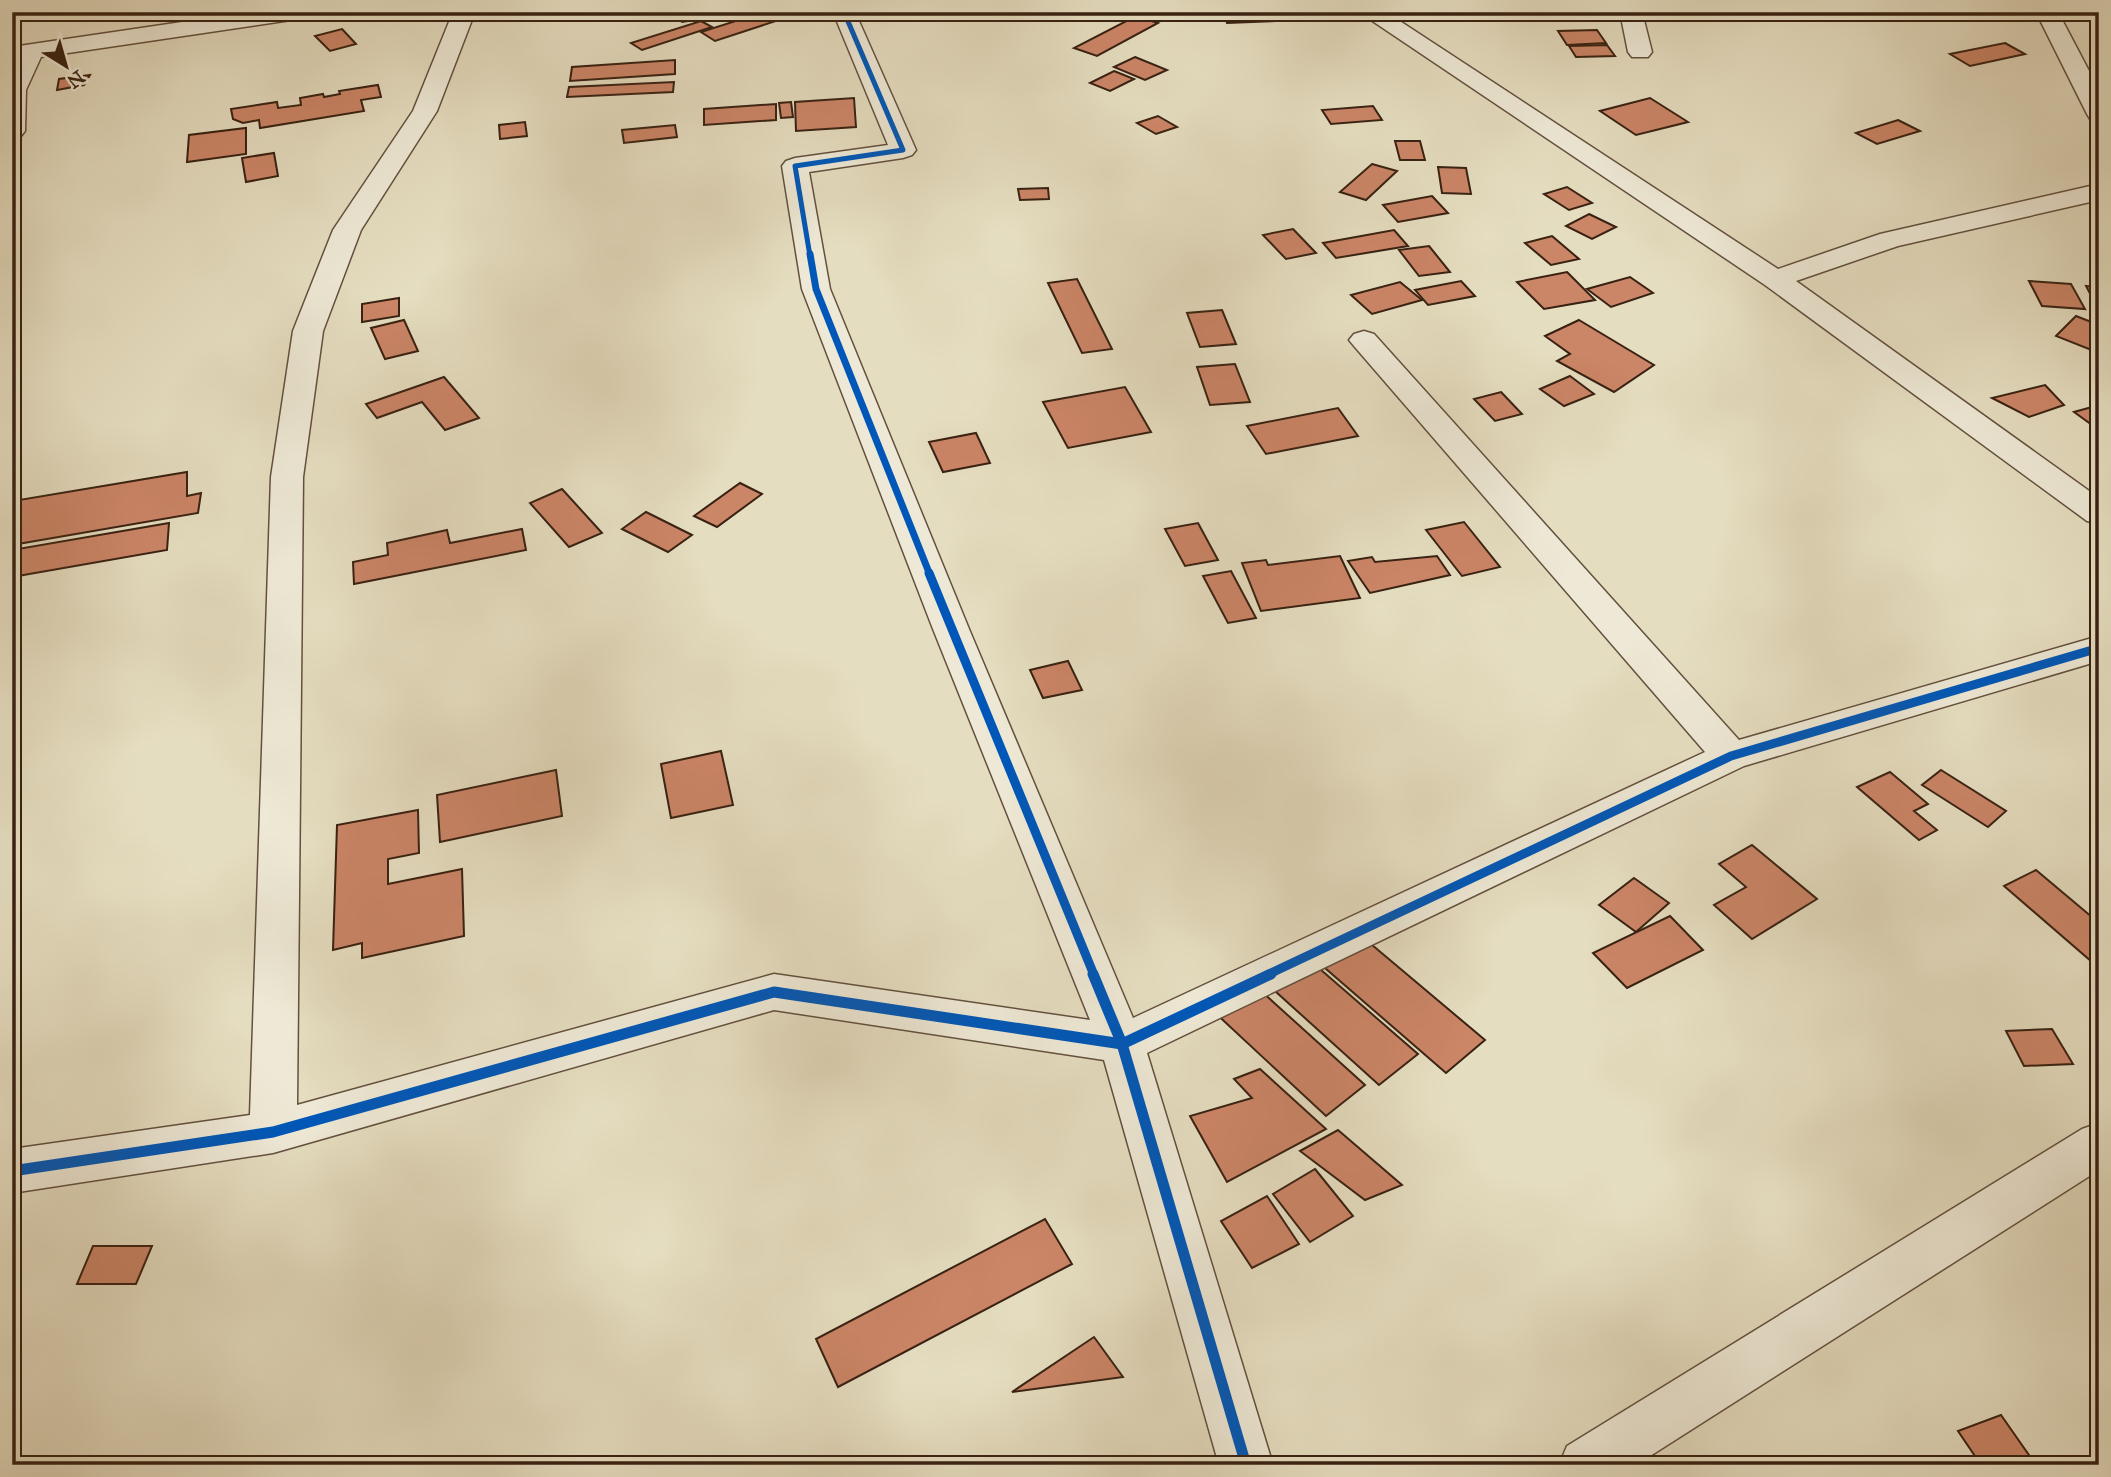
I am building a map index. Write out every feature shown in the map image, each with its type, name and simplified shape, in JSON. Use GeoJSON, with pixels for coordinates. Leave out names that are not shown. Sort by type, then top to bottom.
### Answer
{"type":"FeatureCollection","features":[{"type":"Feature","properties":{"kind":"street"},"geometry":{"type":"LineString","coordinates":[[12,131],[14,90],[21,53],[298,12]]}},
{"type":"Feature","properties":{"kind":"street"},"geometry":{"type":"LineString","coordinates":[[273,1132],[287,477],[308,331],[347,230],[425,111],[464,12]]}},
{"type":"Feature","properties":{"kind":"street"},"geometry":{"type":"LineString","coordinates":[[844,12],[903,150],[794,166],[816,289],[951,629],[1122,1044],[1246,1465]]}},
{"type":"Feature","properties":{"kind":"street"},"geometry":{"type":"LineString","coordinates":[[1370,12],[1775,279],[2099,514]]}},
{"type":"Feature","properties":{"kind":"street"},"geometry":{"type":"LineString","coordinates":[[1631,12],[1640,52]]}},
{"type":"Feature","properties":{"kind":"street"},"geometry":{"type":"LineString","coordinates":[[2047,12],[2099,114]]}},
{"type":"Feature","properties":{"kind":"street"},"geometry":{"type":"LineString","coordinates":[[1775,279],[1890,240],[2099,192]]}},
{"type":"Feature","properties":{"kind":"street"},"geometry":{"type":"LineString","coordinates":[[1364,340],[1731,755]]}},
{"type":"Feature","properties":{"kind":"street"},"geometry":{"type":"LineString","coordinates":[[12,1171],[273,1132],[774,992],[1122,1044],[1731,755],[2099,648]]}},
{"type":"Feature","properties":{"kind":"street"},"geometry":{"type":"LineString","coordinates":[[1586,1465],[2099,1144]]}},
{"type":"Feature","properties":{"kind":"building"},"geometry":{"type":"Polygon","coordinates":[[[676,12],[705,12],[708,18],[682,22],[676,12]]]}},
{"type":"Feature","properties":{"kind":"building"},"geometry":{"type":"Polygon","coordinates":[[[764,12],[803,12],[715,41],[701,32],[764,12]]]}},
{"type":"Feature","properties":{"kind":"building"},"geometry":{"type":"Polygon","coordinates":[[[1295,12],[1299,20],[1227,23],[1223,13],[1295,12]]]}},
{"type":"Feature","properties":{"kind":"building"},"geometry":{"type":"Polygon","coordinates":[[[1136,16],[1158,23],[1097,56],[1074,48],[1136,16]]]}},
{"type":"Feature","properties":{"kind":"building"},"geometry":{"type":"Polygon","coordinates":[[[701,21],[712,27],[642,50],[631,43],[701,21]]]}},
{"type":"Feature","properties":{"kind":"building"},"geometry":{"type":"Polygon","coordinates":[[[342,29],[356,44],[330,51],[315,36],[342,29]]]}},
{"type":"Feature","properties":{"kind":"building"},"geometry":{"type":"Polygon","coordinates":[[[1597,30],[1606,43],[1567,45],[1558,31],[1597,30]]]}},
{"type":"Feature","properties":{"kind":"building"},"geometry":{"type":"Polygon","coordinates":[[[2005,43],[2025,54],[1970,66],[1950,54],[2005,43]]]}},
{"type":"Feature","properties":{"kind":"building"},"geometry":{"type":"Polygon","coordinates":[[[1607,45],[1615,56],[1576,57],[1569,46],[1607,45]]]}},
{"type":"Feature","properties":{"kind":"building"},"geometry":{"type":"Polygon","coordinates":[[[1135,57],[1167,70],[1145,80],[1114,67],[1135,57]]]}},
{"type":"Feature","properties":{"kind":"building"},"geometry":{"type":"Polygon","coordinates":[[[675,60],[675,74],[570,81],[572,67],[675,60]]]}},
{"type":"Feature","properties":{"kind":"building"},"geometry":{"type":"Polygon","coordinates":[[[1114,71],[1134,79],[1110,91],[1090,83],[1114,71]]]}},
{"type":"Feature","properties":{"kind":"building"},"geometry":{"type":"Polygon","coordinates":[[[90,75],[84,85],[57,90],[59,79],[90,75]]]}},
{"type":"Feature","properties":{"kind":"building"},"geometry":{"type":"Polygon","coordinates":[[[674,82],[673,92],[567,97],[569,87],[674,82]]]}},
{"type":"Feature","properties":{"kind":"building"},"geometry":{"type":"Polygon","coordinates":[[[378,85],[381,97],[361,100],[364,111],[260,128],[259,120],[243,123],[233,119],[231,109],[277,102],[278,108],[301,105],[300,98],[323,94],[324,97],[340,94],[339,91],[378,85]]]}},
{"type":"Feature","properties":{"kind":"building"},"geometry":{"type":"Polygon","coordinates":[[[854,98],[856,127],[796,131],[795,102],[854,98]]]}},
{"type":"Feature","properties":{"kind":"building"},"geometry":{"type":"Polygon","coordinates":[[[1650,98],[1688,122],[1636,135],[1600,111],[1650,98]]]}},
{"type":"Feature","properties":{"kind":"building"},"geometry":{"type":"Polygon","coordinates":[[[791,102],[793,117],[781,118],[779,103],[791,102]]]}},
{"type":"Feature","properties":{"kind":"building"},"geometry":{"type":"Polygon","coordinates":[[[776,104],[776,120],[704,125],[704,109],[776,104]]]}},
{"type":"Feature","properties":{"kind":"building"},"geometry":{"type":"Polygon","coordinates":[[[1373,106],[1382,120],[1331,124],[1322,110],[1373,106]]]}},
{"type":"Feature","properties":{"kind":"building"},"geometry":{"type":"Polygon","coordinates":[[[1158,116],[1177,127],[1156,134],[1137,123],[1158,116]]]}},
{"type":"Feature","properties":{"kind":"building"},"geometry":{"type":"Polygon","coordinates":[[[1898,120],[1920,131],[1877,144],[1856,133],[1898,120]]]}},
{"type":"Feature","properties":{"kind":"building"},"geometry":{"type":"Polygon","coordinates":[[[525,122],[527,136],[500,139],[499,125],[525,122]]]}},
{"type":"Feature","properties":{"kind":"building"},"geometry":{"type":"Polygon","coordinates":[[[675,125],[677,137],[624,143],[622,130],[675,125]]]}},
{"type":"Feature","properties":{"kind":"building"},"geometry":{"type":"Polygon","coordinates":[[[246,128],[246,154],[187,162],[189,135],[246,128]]]}},
{"type":"Feature","properties":{"kind":"building"},"geometry":{"type":"Polygon","coordinates":[[[1395,141],[1420,141],[1425,160],[1400,160],[1395,141]]]}},
{"type":"Feature","properties":{"kind":"building"},"geometry":{"type":"Polygon","coordinates":[[[274,153],[278,176],[246,182],[242,158],[274,153]]]}},
{"type":"Feature","properties":{"kind":"building"},"geometry":{"type":"Polygon","coordinates":[[[1372,164],[1397,171],[1366,200],[1340,192],[1372,164]]]}},
{"type":"Feature","properties":{"kind":"building"},"geometry":{"type":"Polygon","coordinates":[[[1438,167],[1466,168],[1471,194],[1442,193],[1438,167]]]}},
{"type":"Feature","properties":{"kind":"building"},"geometry":{"type":"Polygon","coordinates":[[[1567,187],[1592,203],[1569,210],[1544,194],[1567,187]]]}},
{"type":"Feature","properties":{"kind":"building"},"geometry":{"type":"Polygon","coordinates":[[[1048,188],[1049,199],[1020,200],[1018,189],[1048,188]]]}},
{"type":"Feature","properties":{"kind":"building"},"geometry":{"type":"Polygon","coordinates":[[[1432,196],[1448,213],[1398,222],[1383,205],[1432,196]]]}},
{"type":"Feature","properties":{"kind":"building"},"geometry":{"type":"Polygon","coordinates":[[[1589,214],[1616,227],[1592,239],[1566,226],[1589,214]]]}},
{"type":"Feature","properties":{"kind":"building"},"geometry":{"type":"Polygon","coordinates":[[[1293,229],[1316,253],[1286,259],[1263,235],[1293,229]]]}},
{"type":"Feature","properties":{"kind":"building"},"geometry":{"type":"Polygon","coordinates":[[[1394,230],[1408,246],[1336,258],[1323,243],[1394,230]]]}},
{"type":"Feature","properties":{"kind":"building"},"geometry":{"type":"Polygon","coordinates":[[[1552,236],[1579,259],[1551,265],[1525,243],[1552,236]]]}},
{"type":"Feature","properties":{"kind":"building"},"geometry":{"type":"Polygon","coordinates":[[[1429,246],[1450,272],[1419,276],[1399,250],[1429,246]]]}},
{"type":"Feature","properties":{"kind":"building"},"geometry":{"type":"Polygon","coordinates":[[[1567,272],[1595,300],[1544,309],[1517,282],[1567,272]]]}},
{"type":"Feature","properties":{"kind":"building"},"geometry":{"type":"Polygon","coordinates":[[[1630,277],[1653,293],[1611,307],[1587,289],[1630,277]]]}},
{"type":"Feature","properties":{"kind":"building"},"geometry":{"type":"Polygon","coordinates":[[[1077,279],[1112,349],[1082,353],[1048,283],[1077,279]]]}},
{"type":"Feature","properties":{"kind":"building"},"geometry":{"type":"Polygon","coordinates":[[[1461,281],[1475,296],[1428,305],[1415,290],[1461,281]]]}},
{"type":"Feature","properties":{"kind":"building"},"geometry":{"type":"Polygon","coordinates":[[[2029,281],[2071,284],[2085,309],[2042,306],[2029,281]]]}},
{"type":"Feature","properties":{"kind":"building"},"geometry":{"type":"Polygon","coordinates":[[[1400,282],[1422,300],[1372,314],[1351,295],[1400,282]]]}},
{"type":"Feature","properties":{"kind":"building"},"geometry":{"type":"Polygon","coordinates":[[[2086,286],[2099,287],[2099,307],[2097,307],[2086,286]]]}},
{"type":"Feature","properties":{"kind":"building"},"geometry":{"type":"Polygon","coordinates":[[[399,298],[399,316],[362,322],[362,304],[399,298]]]}},
{"type":"Feature","properties":{"kind":"building"},"geometry":{"type":"Polygon","coordinates":[[[1222,310],[1236,344],[1200,347],[1187,313],[1222,310]]]}},
{"type":"Feature","properties":{"kind":"building"},"geometry":{"type":"Polygon","coordinates":[[[2076,316],[2099,325],[2099,353],[2056,336],[2076,316]]]}},
{"type":"Feature","properties":{"kind":"building"},"geometry":{"type":"Polygon","coordinates":[[[404,320],[418,351],[385,359],[371,328],[404,320]]]}},
{"type":"Feature","properties":{"kind":"building"},"geometry":{"type":"Polygon","coordinates":[[[1579,320],[1654,365],[1614,392],[1557,361],[1570,354],[1545,336],[1579,320]]]}},
{"type":"Feature","properties":{"kind":"building"},"geometry":{"type":"Polygon","coordinates":[[[1235,364],[1250,402],[1210,405],[1197,367],[1235,364]]]}},
{"type":"Feature","properties":{"kind":"building"},"geometry":{"type":"Polygon","coordinates":[[[1570,376],[1594,394],[1564,406],[1540,389],[1570,376]]]}},
{"type":"Feature","properties":{"kind":"building"},"geometry":{"type":"Polygon","coordinates":[[[444,377],[479,418],[445,430],[422,402],[377,418],[366,404],[444,377]]]}},
{"type":"Feature","properties":{"kind":"building"},"geometry":{"type":"Polygon","coordinates":[[[2045,385],[2064,405],[2029,417],[1992,398],[2045,385]]]}},
{"type":"Feature","properties":{"kind":"building"},"geometry":{"type":"Polygon","coordinates":[[[1125,387],[1151,432],[1068,448],[1043,402],[1125,387]]]}},
{"type":"Feature","properties":{"kind":"building"},"geometry":{"type":"Polygon","coordinates":[[[1501,392],[1522,414],[1495,421],[1474,399],[1501,392]]]}},
{"type":"Feature","properties":{"kind":"building"},"geometry":{"type":"Polygon","coordinates":[[[2099,405],[2099,430],[2074,412],[2099,405]]]}},
{"type":"Feature","properties":{"kind":"building"},"geometry":{"type":"Polygon","coordinates":[[[1338,408],[1358,436],[1266,454],[1247,426],[1338,408]]]}},
{"type":"Feature","properties":{"kind":"building"},"geometry":{"type":"Polygon","coordinates":[[[976,433],[990,463],[943,472],[929,442],[976,433]]]}},
{"type":"Feature","properties":{"kind":"building"},"geometry":{"type":"Polygon","coordinates":[[[187,472],[187,496],[201,493],[198,513],[12,545],[13,501],[187,472]]]}},
{"type":"Feature","properties":{"kind":"building"},"geometry":{"type":"Polygon","coordinates":[[[740,483],[762,494],[717,527],[694,516],[740,483]]]}},
{"type":"Feature","properties":{"kind":"building"},"geometry":{"type":"Polygon","coordinates":[[[562,489],[602,533],[569,547],[530,503],[562,489]]]}},
{"type":"Feature","properties":{"kind":"building"},"geometry":{"type":"Polygon","coordinates":[[[646,512],[692,535],[668,552],[622,529],[646,512]]]}},
{"type":"Feature","properties":{"kind":"building"},"geometry":{"type":"Polygon","coordinates":[[[1464,522],[1500,567],[1462,576],[1426,530],[1464,522]]]}},
{"type":"Feature","properties":{"kind":"building"},"geometry":{"type":"Polygon","coordinates":[[[169,523],[167,550],[12,577],[12,550],[169,523]]]}},
{"type":"Feature","properties":{"kind":"building"},"geometry":{"type":"Polygon","coordinates":[[[1198,523],[1218,560],[1185,566],[1165,529],[1198,523]]]}},
{"type":"Feature","properties":{"kind":"building"},"geometry":{"type":"Polygon","coordinates":[[[522,529],[526,550],[354,584],[353,562],[388,555],[387,543],[447,530],[450,543],[522,529]]]}},
{"type":"Feature","properties":{"kind":"building"},"geometry":{"type":"Polygon","coordinates":[[[1340,556],[1360,598],[1261,611],[1242,563],[1266,560],[1268,565],[1340,556]]]}},
{"type":"Feature","properties":{"kind":"building"},"geometry":{"type":"Polygon","coordinates":[[[1437,556],[1450,575],[1370,593],[1348,561],[1372,557],[1375,562],[1437,556]]]}},
{"type":"Feature","properties":{"kind":"building"},"geometry":{"type":"Polygon","coordinates":[[[1231,571],[1256,618],[1228,623],[1203,576],[1231,571]]]}},
{"type":"Feature","properties":{"kind":"building"},"geometry":{"type":"Polygon","coordinates":[[[1068,661],[1082,690],[1043,698],[1030,670],[1068,661]]]}},
{"type":"Feature","properties":{"kind":"building"},"geometry":{"type":"Polygon","coordinates":[[[721,751],[733,805],[671,818],[661,764],[721,751]]]}},
{"type":"Feature","properties":{"kind":"building"},"geometry":{"type":"Polygon","coordinates":[[[556,770],[562,816],[440,842],[437,795],[556,770]]]}},
{"type":"Feature","properties":{"kind":"building"},"geometry":{"type":"Polygon","coordinates":[[[1941,770],[2006,811],[1988,827],[1922,785],[1941,770]]]}},
{"type":"Feature","properties":{"kind":"building"},"geometry":{"type":"Polygon","coordinates":[[[1890,772],[1928,804],[1914,811],[1937,830],[1919,840],[1857,787],[1890,772]]]}},
{"type":"Feature","properties":{"kind":"building"},"geometry":{"type":"Polygon","coordinates":[[[418,810],[419,853],[388,859],[388,884],[462,869],[464,936],[362,958],[362,943],[333,950],[337,825],[418,810]]]}},
{"type":"Feature","properties":{"kind":"building"},"geometry":{"type":"Polygon","coordinates":[[[1752,845],[1817,899],[1752,939],[1714,905],[1746,887],[1719,864],[1752,845]]]}},
{"type":"Feature","properties":{"kind":"building"},"geometry":{"type":"Polygon","coordinates":[[[2036,870],[2099,923],[2099,968],[2004,886],[2036,870]]]}},
{"type":"Feature","properties":{"kind":"building"},"geometry":{"type":"Polygon","coordinates":[[[1634,878],[1669,903],[1636,932],[1599,905],[1634,878]]]}},
{"type":"Feature","properties":{"kind":"building"},"geometry":{"type":"Polygon","coordinates":[[[1670,916],[1703,950],[1627,988],[1593,953],[1670,916]]]}},
{"type":"Feature","properties":{"kind":"building"},"geometry":{"type":"Polygon","coordinates":[[[1365,939],[1485,1040],[1446,1073],[1325,968],[1365,939]]]}},
{"type":"Feature","properties":{"kind":"building"},"geometry":{"type":"Polygon","coordinates":[[[1313,963],[1418,1054],[1379,1085],[1275,991],[1313,963]]]}},
{"type":"Feature","properties":{"kind":"building"},"geometry":{"type":"Polygon","coordinates":[[[1250,981],[1365,1085],[1326,1116],[1211,1009],[1250,981]]]}},
{"type":"Feature","properties":{"kind":"building"},"geometry":{"type":"Polygon","coordinates":[[[2052,1029],[2073,1064],[2024,1066],[2006,1031],[2052,1029]]]}},
{"type":"Feature","properties":{"kind":"building"},"geometry":{"type":"Polygon","coordinates":[[[1260,1069],[1326,1129],[1227,1182],[1190,1116],[1252,1098],[1234,1079],[1260,1069]]]}},
{"type":"Feature","properties":{"kind":"building"},"geometry":{"type":"Polygon","coordinates":[[[1338,1130],[1402,1185],[1365,1200],[1300,1151],[1338,1130]]]}},
{"type":"Feature","properties":{"kind":"building"},"geometry":{"type":"Polygon","coordinates":[[[1315,1169],[1353,1216],[1310,1242],[1273,1194],[1315,1169]]]}},
{"type":"Feature","properties":{"kind":"building"},"geometry":{"type":"Polygon","coordinates":[[[1267,1196],[1299,1244],[1252,1268],[1221,1221],[1267,1196]]]}},
{"type":"Feature","properties":{"kind":"building"},"geometry":{"type":"Polygon","coordinates":[[[1045,1219],[1072,1264],[838,1387],[816,1339],[1045,1219]]]}},
{"type":"Feature","properties":{"kind":"building"},"geometry":{"type":"Polygon","coordinates":[[[93,1246],[152,1246],[136,1284],[77,1284],[93,1246]]]}},
{"type":"Feature","properties":{"kind":"building"},"geometry":{"type":"Polygon","coordinates":[[[1094,1337],[1123,1377],[1012,1392],[1094,1337]]]}},
{"type":"Feature","properties":{"kind":"building"},"geometry":{"type":"Polygon","coordinates":[[[2001,1415],[2036,1465],[1981,1465],[1958,1431],[2001,1415]]]}},
{"type":"Feature","properties":{"kind":"cycle path"},"geometry":{"type":"LineString","coordinates":[[844,12],[903,150],[795,166],[816,289],[951,629],[1122,1044],[1246,1465]]}},
{"type":"Feature","properties":{"kind":"cycle path"},"geometry":{"type":"LineString","coordinates":[[12,1171],[273,1132],[774,992],[1122,1044],[1731,756],[2099,648]]}}]}
